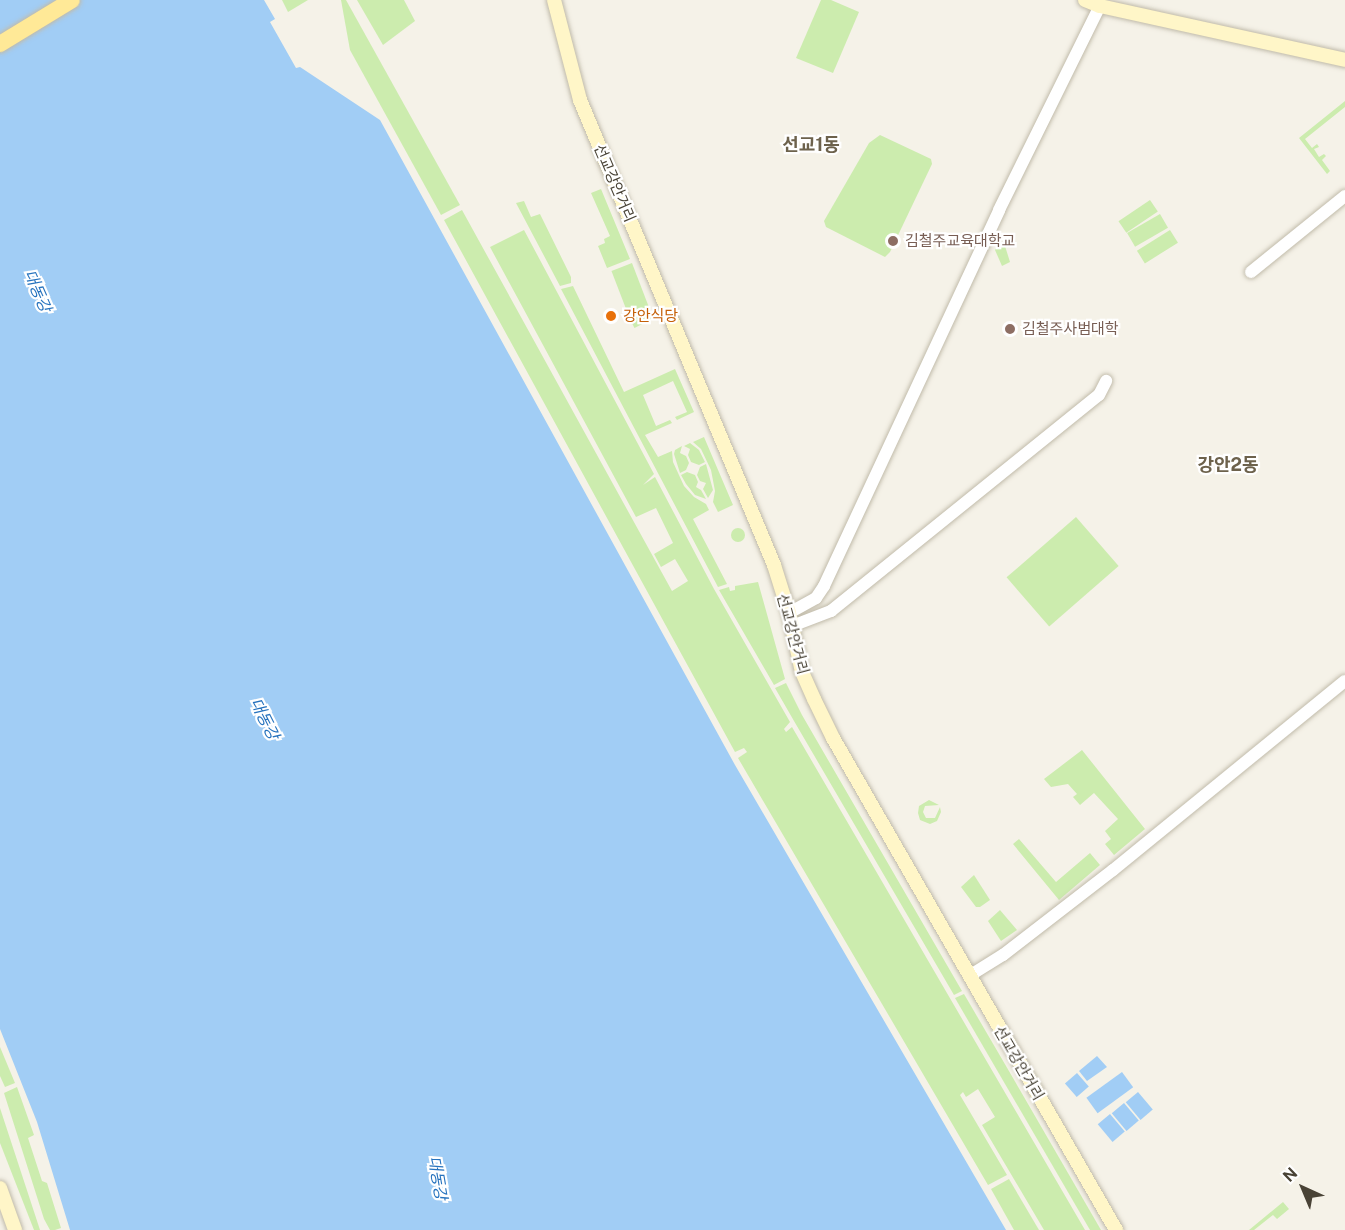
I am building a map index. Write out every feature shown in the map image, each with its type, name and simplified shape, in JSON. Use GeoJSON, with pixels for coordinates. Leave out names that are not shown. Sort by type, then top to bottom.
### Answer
{"type":"FeatureCollection","features":[{"type":"Feature","properties":{"kind":"main road"},"geometry":{"type":"LineString","coordinates":[[0,44],[72,0]]}},
{"type":"Feature","properties":{"kind":"main road","name":"선교강안거리"},"geometry":{"type":"LineString","coordinates":[[554,0],[580,100],[774,565],[790,619],[802,672],[828,728],[1116,1230]]}},
{"type":"Feature","properties":{"kind":"main road"},"geometry":{"type":"LineString","coordinates":[[1085,0],[1100,6],[1345,60]]}},
{"type":"Feature","properties":{"kind":"main road"},"geometry":{"type":"LineString","coordinates":[[0,1188],[15,1230]]}},
{"type":"Feature","properties":{"kind":"street"},"geometry":{"type":"LineString","coordinates":[[790,619],[816,598],[825,586],[1003,201],[1100,6]]}},
{"type":"Feature","properties":{"kind":"street"},"geometry":{"type":"LineString","coordinates":[[1251,272],[1345,196]]}},
{"type":"Feature","properties":{"kind":"street"},"geometry":{"type":"LineString","coordinates":[[790,619],[831,611],[1099,395],[1106,381]]}},
{"type":"Feature","properties":{"kind":"street"},"geometry":{"type":"LineString","coordinates":[[969,976],[1003,955],[1103,877],[1345,681]]}},
{"type":"Feature","properties":{"kind":"green space"},"geometry":{"type":"Polygon","coordinates":[[[282,0],[308,0],[288,12],[282,0]]]}},
{"type":"Feature","properties":{"kind":"green space"},"geometry":{"type":"Polygon","coordinates":[[[341,0],[346,0],[460,205],[441,215],[350,50],[341,0]]]}},
{"type":"Feature","properties":{"kind":"green space"},"geometry":{"type":"Polygon","coordinates":[[[357,0],[404,0],[415,21],[383,45],[357,0]]]}},
{"type":"Feature","properties":{"kind":"green space"},"geometry":{"type":"Polygon","coordinates":[[[821,0],[831,0],[859,12],[833,73],[796,58],[821,0]]]}},
{"type":"Feature","properties":{"kind":"green space"},"geometry":{"type":"Polygon","coordinates":[[[1345,101],[1345,107],[1305,139],[1312,148],[1317,144],[1319,147],[1314,149],[1319,157],[1324,154],[1326,156],[1322,160],[1330,171],[1327,174],[1299,138],[1345,101]]]}},
{"type":"Feature","properties":{"kind":"green space"},"geometry":{"type":"Polygon","coordinates":[[[880,135],[931,159],[932,164],[890,252],[885,257],[826,227],[824,221],[869,143],[880,135]]]}},
{"type":"Feature","properties":{"kind":"green space"},"geometry":{"type":"Polygon","coordinates":[[[601,189],[630,259],[607,268],[598,246],[605,243],[604,239],[610,236],[591,193],[601,189]]]}},
{"type":"Feature","properties":{"kind":"green space"},"geometry":{"type":"Polygon","coordinates":[[[1150,200],[1158,212],[1126,233],[1118,221],[1150,200]]]}},
{"type":"Feature","properties":{"kind":"green space"},"geometry":{"type":"Polygon","coordinates":[[[524,201],[531,217],[540,214],[571,277],[571,283],[560,286],[516,203],[524,201]]]}},
{"type":"Feature","properties":{"kind":"green space"},"geometry":{"type":"Polygon","coordinates":[[[462,210],[672,591],[688,581],[675,559],[661,567],[654,554],[673,543],[656,508],[636,517],[490,247],[524,230],[654,474],[643,485],[655,477],[714,589],[790,722],[784,729],[786,732],[792,727],[1085,1230],[1044,1230],[982,1125],[995,1117],[978,1089],[966,1097],[963,1092],[960,1095],[1007,1175],[988,1185],[738,758],[747,752],[744,748],[735,752],[444,220],[462,210]]]}},
{"type":"Feature","properties":{"kind":"green space"},"geometry":{"type":"Polygon","coordinates":[[[1160,214],[1168,228],[1135,247],[1127,233],[1160,214]]]}},
{"type":"Feature","properties":{"kind":"green space"},"geometry":{"type":"Polygon","coordinates":[[[1170,230],[1178,243],[1145,263],[1137,251],[1170,230]]]}},
{"type":"Feature","properties":{"kind":"green space"},"geometry":{"type":"Polygon","coordinates":[[[998,243],[1005,246],[1010,262],[1002,266],[995,250],[998,243]]]}},
{"type":"Feature","properties":{"kind":"green space"},"geometry":{"type":"Polygon","coordinates":[[[632,263],[649,307],[628,315],[611,271],[632,263]]]}},
{"type":"Feature","properties":{"kind":"green space"},"geometry":{"type":"Polygon","coordinates":[[[573,286],[624,392],[675,369],[694,412],[677,420],[675,417],[687,412],[673,381],[643,395],[656,426],[670,420],[672,423],[645,435],[658,457],[672,451],[673,462],[684,486],[694,497],[706,504],[709,510],[693,519],[727,584],[718,587],[561,289],[573,286]]]}},
{"type":"Feature","properties":{"kind":"green space"},"geometry":{"type":"Polygon","coordinates":[[[650,310],[654,318],[634,328],[630,320],[650,310]]]}},
{"type":"Feature","properties":{"kind":"green space"},"geometry":{"type":"Polygon","coordinates":[[[704,437],[733,505],[718,512],[713,502],[715,491],[711,470],[701,449],[693,442],[704,437]]]}},
{"type":"Feature","properties":{"kind":"green space"},"geometry":{"type":"Polygon","coordinates":[[[690,443],[699,450],[705,462],[699,465],[691,462],[688,455],[690,449],[684,446],[690,443]]]}},
{"type":"Feature","properties":{"kind":"green space"},"geometry":{"type":"Polygon","coordinates":[[[682,446],[680,453],[686,456],[689,463],[686,470],[680,473],[674,454],[675,450],[682,446]]]}},
{"type":"Feature","properties":{"kind":"green space"},"geometry":{"type":"Polygon","coordinates":[[[706,464],[713,490],[708,498],[703,489],[706,483],[700,481],[697,475],[700,467],[706,464]]]}},
{"type":"Feature","properties":{"kind":"green space"},"geometry":{"type":"Polygon","coordinates":[[[687,472],[695,475],[698,482],[696,487],[701,490],[706,499],[695,495],[686,484],[681,475],[687,472]]]}},
{"type":"Feature","properties":{"kind":"green space"},"geometry":{"type":"Polygon","coordinates":[[[1076,517],[1119,566],[1049,626],[1007,577],[1076,517]]]}},
{"type":"Feature","properties":{"kind":"green space"},"geometry":{"type":"Polygon","coordinates":[[[735,528],[741,528],[745,535],[741,542],[735,542],[731,538],[731,532],[735,528]]]}},
{"type":"Feature","properties":{"kind":"green space"},"geometry":{"type":"Polygon","coordinates":[[[758,582],[785,679],[774,685],[719,590],[729,587],[730,591],[735,590],[735,586],[758,582]]]}},
{"type":"Feature","properties":{"kind":"green space"},"geometry":{"type":"Polygon","coordinates":[[[786,683],[802,715],[962,991],[954,995],[775,688],[786,683]]]}},
{"type":"Feature","properties":{"kind":"green space"},"geometry":{"type":"Polygon","coordinates":[[[1082,750],[1145,829],[1114,855],[1105,844],[1111,839],[1105,831],[1118,819],[1094,793],[1080,805],[1073,797],[1077,794],[1068,784],[1051,787],[1044,779],[1082,750]]]}},
{"type":"Feature","properties":{"kind":"green space"},"geometry":{"type":"Polygon","coordinates":[[[929,800],[939,805],[925,806],[923,812],[926,818],[935,818],[940,807],[941,812],[937,821],[930,824],[920,820],[918,813],[919,806],[929,800]]]}},
{"type":"Feature","properties":{"kind":"green space"},"geometry":{"type":"Polygon","coordinates":[[[1019,839],[1056,882],[1090,853],[1100,865],[1059,900],[1013,844],[1019,839]]]}},
{"type":"Feature","properties":{"kind":"green space"},"geometry":{"type":"Polygon","coordinates":[[[974,875],[990,900],[980,907],[976,907],[961,887],[974,875]]]}},
{"type":"Feature","properties":{"kind":"green space"},"geometry":{"type":"Polygon","coordinates":[[[1000,910],[1017,930],[1001,941],[988,921],[1000,910]]]}},
{"type":"Feature","properties":{"kind":"green space"},"geometry":{"type":"Polygon","coordinates":[[[964,994],[1101,1230],[1090,1230],[955,998],[964,994]]]}},
{"type":"Feature","properties":{"kind":"green space"},"geometry":{"type":"Polygon","coordinates":[[[0,1047],[15,1083],[5,1087],[0,1076],[0,1047]]]}},
{"type":"Feature","properties":{"kind":"green space"},"geometry":{"type":"Polygon","coordinates":[[[17,1087],[34,1135],[28,1138],[42,1181],[47,1183],[61,1228],[55,1230],[50,1230],[44,1219],[4,1093],[17,1087]]]}},
{"type":"Feature","properties":{"kind":"green space"},"geometry":{"type":"Polygon","coordinates":[[[0,1108],[40,1230],[34,1230],[0,1143],[0,1108]]]}},
{"type":"Feature","properties":{"kind":"green space"},"geometry":{"type":"Polygon","coordinates":[[[1009,1179],[1039,1230],[1014,1230],[991,1189],[1009,1179]]]}},
{"type":"Feature","properties":{"kind":"green space"},"geometry":{"type":"Polygon","coordinates":[[[1283,1202],[1289,1209],[1277,1219],[1273,1215],[1254,1230],[1249,1230],[1283,1202]]]}},
{"type":"Feature","properties":{"kind":"water","name":"대동강"},"geometry":{"type":"Polygon","coordinates":[[[0,0],[264,0],[275,19],[270,22],[296,68],[300,67],[380,120],[735,765],[1006,1230],[70,1230],[37,1122],[0,1029],[0,0]]]}},
{"type":"Feature","properties":{"kind":"water"},"geometry":{"type":"Polygon","coordinates":[[[1097,1056],[1107,1067],[1087,1081],[1079,1071],[1097,1056]]]}},
{"type":"Feature","properties":{"kind":"water"},"geometry":{"type":"Polygon","coordinates":[[[1122,1072],[1133,1087],[1098,1113],[1086,1098],[1122,1072]]]}},
{"type":"Feature","properties":{"kind":"water"},"geometry":{"type":"Polygon","coordinates":[[[1077,1073],[1089,1087],[1077,1097],[1065,1083],[1077,1073]]]}},
{"type":"Feature","properties":{"kind":"water"},"geometry":{"type":"Polygon","coordinates":[[[1138,1092],[1153,1110],[1141,1120],[1126,1102],[1138,1092]]]}},
{"type":"Feature","properties":{"kind":"water"},"geometry":{"type":"Polygon","coordinates":[[[1124,1103],[1139,1121],[1127,1131],[1112,1113],[1124,1103]]]}},
{"type":"Feature","properties":{"kind":"water"},"geometry":{"type":"Polygon","coordinates":[[[1110,1114],[1125,1132],[1113,1142],[1098,1124],[1110,1114]]]}},
{"type":"Feature","properties":{"kind":"place","name":"김철주교육대학교"},"geometry":{"type":"Point","coordinates":[893,241]}},
{"type":"Feature","properties":{"kind":"place","name":"강안식당"},"geometry":{"type":"Point","coordinates":[611,316]}},
{"type":"Feature","properties":{"kind":"place","name":"김철주사범대학"},"geometry":{"type":"Point","coordinates":[1010,329]}},
{"type":"Feature","properties":{"kind":"district","name":"선교1동"},"geometry":{"type":"Point","coordinates":[811,145]}},
{"type":"Feature","properties":{"kind":"district","name":"강안2동"},"geometry":{"type":"Point","coordinates":[1228,465]}}]}
